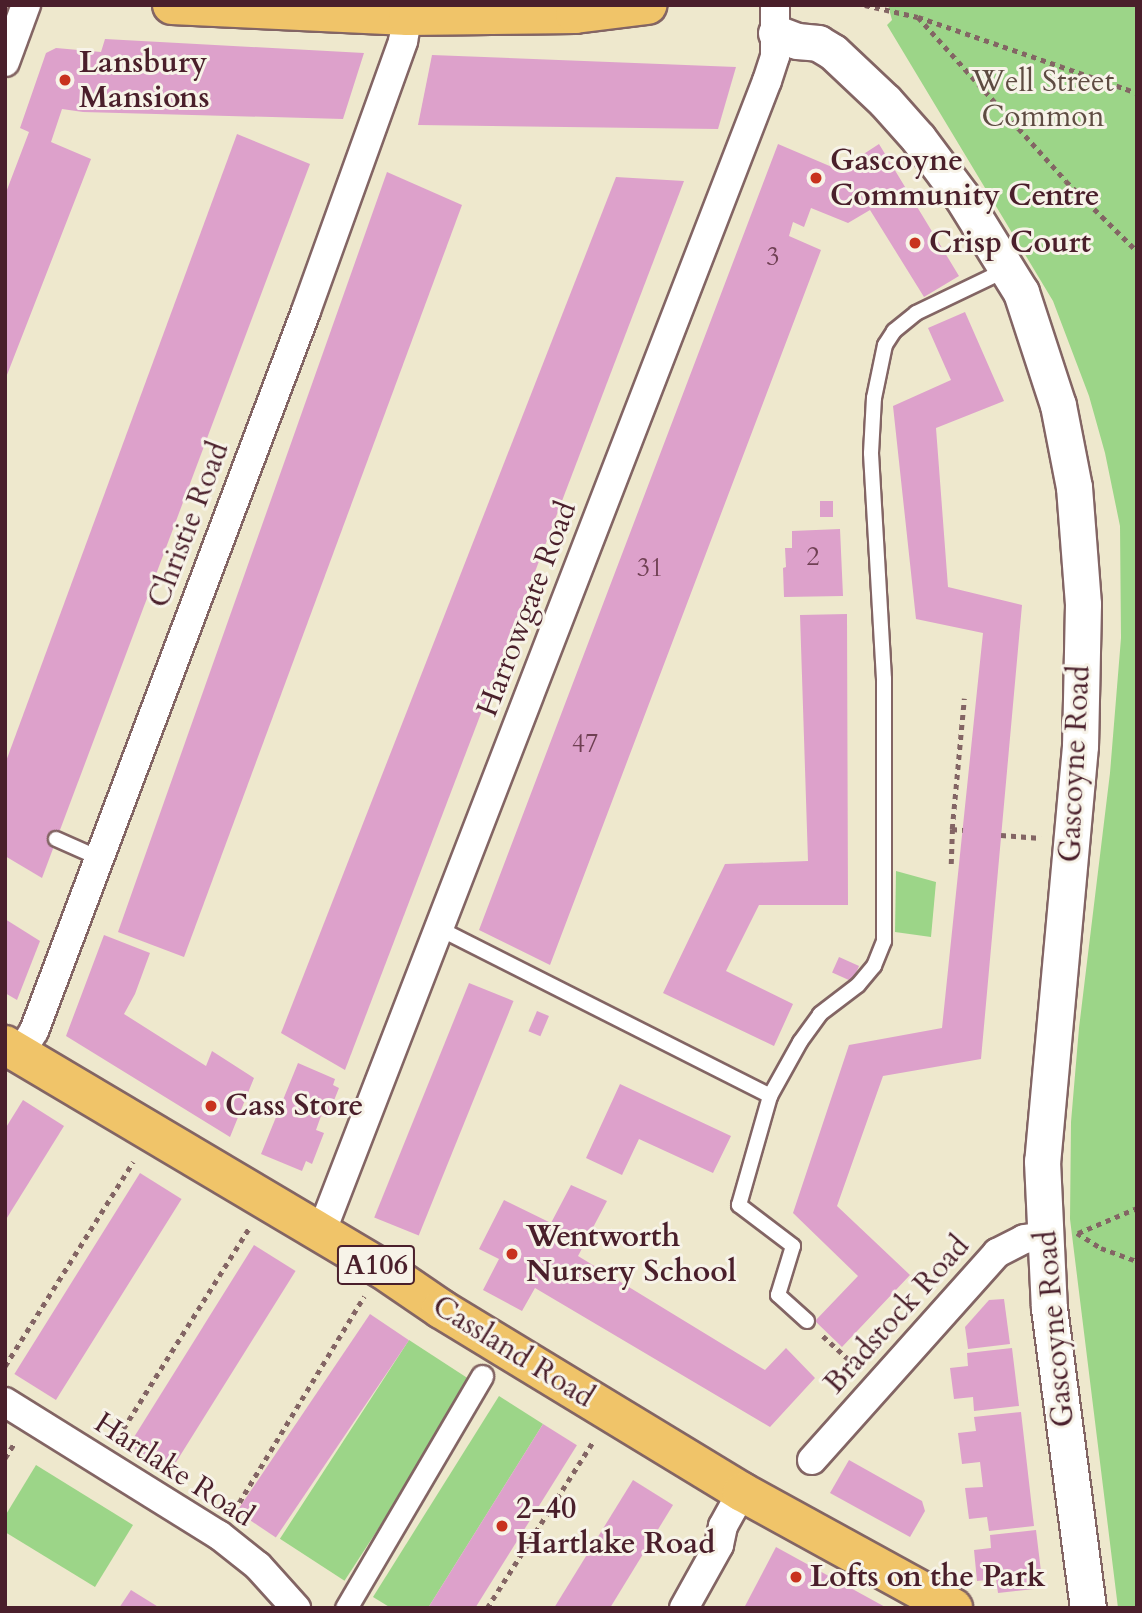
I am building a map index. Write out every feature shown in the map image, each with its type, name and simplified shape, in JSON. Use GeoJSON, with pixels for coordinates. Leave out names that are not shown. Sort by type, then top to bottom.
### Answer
{"type":"FeatureCollection","features":[{"type":"Feature","properties":{"kind":"main road"},"geometry":{"type":"LineString","coordinates":[[172,5],[408,16],[575,14],[648,5]]}},
{"type":"Feature","properties":{"kind":"main road","name":"Cassland Road"},"geometry":{"type":"LineString","coordinates":[[13,1050],[321,1233],[742,1492],[953,1608]]}},
{"type":"Feature","properties":{"kind":"street"},"geometry":{"type":"LineString","coordinates":[[5,62],[26,5]]}},
{"type":"Feature","properties":{"kind":"street","name":"Christie Road"},"geometry":{"type":"LineString","coordinates":[[13,1050],[34,1031],[306,311],[403,41],[408,16]]}},
{"type":"Feature","properties":{"kind":"street","name":"Gascoyne Road"},"geometry":{"type":"LineString","coordinates":[[776,19],[797,41],[818,43],[833,52],[885,101],[962,197],[1009,269],[1029,313],[1058,405],[1074,487],[1083,604],[1080,746],[1042,1161],[1065,1234],[1051,1286],[1049,1308],[1088,1608]]}},
{"type":"Feature","properties":{"kind":"street","name":"Harrowgate Road"},"geometry":{"type":"LineString","coordinates":[[321,1233],[767,81],[775,56],[776,19]]}},
{"type":"Feature","properties":{"kind":"street","name":"Bradstock Road"},"geometry":{"type":"LineString","coordinates":[[811,1460],[997,1253],[1024,1239],[1065,1234]]}},
{"type":"Feature","properties":{"kind":"street"},"geometry":{"type":"LineString","coordinates":[[346,1608],[482,1376]]}},
{"type":"Feature","properties":{"kind":"street","name":"Hartlake Road"},"geometry":{"type":"LineString","coordinates":[[5,1402],[219,1535],[258,1566],[296,1608]]}},
{"type":"Feature","properties":{"kind":"street"},"geometry":{"type":"LineString","coordinates":[[684,1608],[719,1545],[723,1526],[742,1492]]}},
{"type":"Feature","properties":{"kind":"lane"},"geometry":{"type":"LineString","coordinates":[[807,1321],[778,1295],[793,1246],[738,1205],[770,1096],[800,1042],[820,1014],[858,985],[874,966],[884,941],[884,679],[871,453],[874,398],[884,345],[894,331],[916,313],[1009,269]]}},
{"type":"Feature","properties":{"kind":"lane"},"geometry":{"type":"LineString","coordinates":[[56,839],[99,858]]}},
{"type":"Feature","properties":{"kind":"lane"},"geometry":{"type":"LineString","coordinates":[[440,929],[770,1096]]}},
{"type":"Feature","properties":{"kind":"path"},"geometry":{"type":"LineString","coordinates":[[865,5],[918,17],[1137,93]]}},
{"type":"Feature","properties":{"kind":"path"},"geometry":{"type":"LineString","coordinates":[[918,17],[1066,181],[1137,251]]}},
{"type":"Feature","properties":{"kind":"path"},"geometry":{"type":"LineString","coordinates":[[951,864],[964,699]]}},
{"type":"Feature","properties":{"kind":"path"},"geometry":{"type":"LineString","coordinates":[[952,829],[963,830]]}},
{"type":"Feature","properties":{"kind":"path"},"geometry":{"type":"LineString","coordinates":[[1001,835],[1045,838]]}},
{"type":"Feature","properties":{"kind":"path"},"geometry":{"type":"LineString","coordinates":[[5,1366],[136,1154]]}},
{"type":"Feature","properties":{"kind":"path"},"geometry":{"type":"LineString","coordinates":[[1065,1234],[1137,1208]]}},
{"type":"Feature","properties":{"kind":"path"},"geometry":{"type":"LineString","coordinates":[[127,1424],[250,1227]]}},
{"type":"Feature","properties":{"kind":"path"},"geometry":{"type":"LineString","coordinates":[[1065,1234],[1137,1261]]}},
{"type":"Feature","properties":{"kind":"path"},"geometry":{"type":"LineString","coordinates":[[219,1535],[366,1293]]}},
{"type":"Feature","properties":{"kind":"path"},"geometry":{"type":"LineString","coordinates":[[807,1321],[878,1386]]}},
{"type":"Feature","properties":{"kind":"path"},"geometry":{"type":"LineString","coordinates":[[487,1608],[596,1437]]}},
{"type":"Feature","properties":{"kind":"green space","name":"Well Street Common"},"geometry":{"type":"Polygon","coordinates":[[[888,5],[1137,5],[1137,1608],[1118,1608],[1070,1219],[1071,1122],[1079,1028],[1110,773],[1121,638],[1120,526],[1105,453],[1089,396],[1053,301],[887,25],[892,20],[888,5]]]}},
{"type":"Feature","properties":{"kind":"green space"},"geometry":{"type":"Polygon","coordinates":[[[896,871],[936,882],[931,937],[895,932],[896,871]]]}},
{"type":"Feature","properties":{"kind":"green space"},"geometry":{"type":"Polygon","coordinates":[[[409,1340],[474,1382],[344,1581],[280,1539],[409,1340]]]}},
{"type":"Feature","properties":{"kind":"green space"},"geometry":{"type":"Polygon","coordinates":[[[499,1396],[543,1424],[428,1608],[391,1608],[373,1597],[499,1396]]]}},
{"type":"Feature","properties":{"kind":"green space"},"geometry":{"type":"Polygon","coordinates":[[[36,1465],[133,1525],[95,1587],[5,1532],[5,1516],[36,1465]]]}},
{"type":"Feature","properties":{"kind":"building"},"geometry":{"type":"Polygon","coordinates":[[[105,39],[364,53],[343,119],[83,112],[62,109],[51,142],[91,159],[5,380],[5,195],[29,132],[20,128],[46,53],[56,48],[101,52],[105,39]]]}},
{"type":"Feature","properties":{"kind":"building"},"geometry":{"type":"Polygon","coordinates":[[[432,55],[736,67],[718,129],[418,125],[432,55]]]}},
{"type":"Feature","properties":{"kind":"building"},"geometry":{"type":"Polygon","coordinates":[[[237,134],[310,164],[42,878],[5,856],[5,764],[237,134]]]}},
{"type":"Feature","properties":{"kind":"building"},"geometry":{"type":"Polygon","coordinates":[[[778,144],[839,170],[879,144],[959,276],[924,297],[870,210],[848,223],[811,208],[804,227],[793,222],[789,236],[821,250],[550,965],[479,930],[778,144]]]}},
{"type":"Feature","properties":{"kind":"building"},"geometry":{"type":"Polygon","coordinates":[[[387,172],[462,205],[184,957],[118,932],[387,172]]]}},
{"type":"Feature","properties":{"kind":"building"},"geometry":{"type":"Polygon","coordinates":[[[616,177],[684,181],[345,1070],[281,1033],[616,177]]]}},
{"type":"Feature","properties":{"kind":"building"},"geometry":{"type":"Polygon","coordinates":[[[965,312],[1004,401],[936,428],[948,587],[1022,605],[981,1059],[883,1076],[837,1206],[910,1275],[842,1347],[815,1321],[858,1276],[793,1213],[849,1045],[942,1028],[983,633],[916,619],[893,406],[951,380],[928,328],[965,312]]]}},
{"type":"Feature","properties":{"kind":"building"},"geometry":{"type":"Polygon","coordinates":[[[820,501],[833,501],[833,517],[820,517],[820,501]]]}},
{"type":"Feature","properties":{"kind":"building"},"geometry":{"type":"Polygon","coordinates":[[[840,529],[843,596],[784,597],[785,548],[792,548],[792,531],[840,529]]]}},
{"type":"Feature","properties":{"kind":"building"},"geometry":{"type":"Polygon","coordinates":[[[847,614],[848,905],[759,905],[726,971],[793,1004],[774,1046],[663,993],[725,864],[808,861],[800,615],[847,614]]]}},
{"type":"Feature","properties":{"kind":"building"},"geometry":{"type":"Polygon","coordinates":[[[5,919],[40,941],[17,1000],[5,993],[5,919]]]}},
{"type":"Feature","properties":{"kind":"building"},"geometry":{"type":"Polygon","coordinates":[[[104,935],[150,953],[135,994],[124,1014],[206,1066],[212,1051],[254,1078],[230,1137],[66,1036],[104,935]]]}},
{"type":"Feature","properties":{"kind":"building"},"geometry":{"type":"Polygon","coordinates":[[[839,957],[859,966],[852,981],[832,973],[839,957]]]}},
{"type":"Feature","properties":{"kind":"building"},"geometry":{"type":"Polygon","coordinates":[[[469,983],[514,1001],[419,1236],[374,1218],[469,983]]]}},
{"type":"Feature","properties":{"kind":"building"},"geometry":{"type":"Polygon","coordinates":[[[537,1011],[549,1016],[540,1036],[528,1031],[537,1011]]]}},
{"type":"Feature","properties":{"kind":"building"},"geometry":{"type":"Polygon","coordinates":[[[298,1063],[335,1079],[333,1085],[339,1088],[327,1118],[321,1116],[316,1130],[324,1133],[312,1164],[306,1161],[302,1171],[261,1154],[298,1063]]]}},
{"type":"Feature","properties":{"kind":"building"},"geometry":{"type":"Polygon","coordinates":[[[620,1084],[731,1136],[713,1173],[639,1139],[622,1175],[586,1158],[620,1084]]]}},
{"type":"Feature","properties":{"kind":"building"},"geometry":{"type":"Polygon","coordinates":[[[23,1100],[64,1126],[5,1221],[5,1129],[23,1100]]]}},
{"type":"Feature","properties":{"kind":"building"},"geometry":{"type":"Polygon","coordinates":[[[140,1173],[182,1199],[56,1400],[14,1374],[140,1173]]]}},
{"type":"Feature","properties":{"kind":"building"},"geometry":{"type":"Polygon","coordinates":[[[571,1185],[607,1201],[578,1256],[765,1370],[786,1348],[815,1378],[770,1427],[535,1288],[522,1311],[483,1290],[499,1259],[479,1249],[504,1200],[551,1223],[571,1185]]]}},
{"type":"Feature","properties":{"kind":"building"},"geometry":{"type":"Polygon","coordinates":[[[254,1245],[296,1271],[170,1471],[129,1445],[254,1245]]]}},
{"type":"Feature","properties":{"kind":"building"},"geometry":{"type":"Polygon","coordinates":[[[1004,1299],[1010,1344],[968,1349],[965,1327],[989,1300],[1004,1299]]]}},
{"type":"Feature","properties":{"kind":"building"},"geometry":{"type":"Polygon","coordinates":[[[370,1314],[409,1340],[276,1538],[237,1511],[370,1314]]]}},
{"type":"Feature","properties":{"kind":"building"},"geometry":{"type":"Polygon","coordinates":[[[1012,1348],[1019,1406],[974,1411],[973,1397],[954,1399],[950,1368],[968,1366],[967,1353],[1012,1348]]]}},
{"type":"Feature","properties":{"kind":"building"},"geometry":{"type":"Polygon","coordinates":[[[1021,1412],[1034,1526],[989,1531],[987,1517],[969,1519],[965,1488],[983,1487],[980,1462],[962,1464],[958,1433],[976,1431],[974,1417],[1021,1412]]]}},
{"type":"Feature","properties":{"kind":"building","name":"2-40 Hartlake Road"},"geometry":{"type":"Polygon","coordinates":[[[543,1424],[577,1445],[475,1608],[428,1608],[543,1424]]]}},
{"type":"Feature","properties":{"kind":"building"},"geometry":{"type":"Polygon","coordinates":[[[849,1460],[922,1501],[925,1511],[910,1537],[830,1493],[849,1460]]]}},
{"type":"Feature","properties":{"kind":"building"},"geometry":{"type":"Polygon","coordinates":[[[633,1480],[673,1505],[610,1608],[554,1608],[633,1480]]]}},
{"type":"Feature","properties":{"kind":"building"},"geometry":{"type":"Polygon","coordinates":[[[1036,1530],[1043,1588],[998,1593],[996,1579],[977,1581],[974,1550],[991,1548],[990,1535],[1036,1530]]]}},
{"type":"Feature","properties":{"kind":"building","name":"Lofts on the Park"},"geometry":{"type":"Polygon","coordinates":[[[776,1547],[887,1608],[744,1608],[776,1547]]]}},
{"type":"Feature","properties":{"kind":"building"},"geometry":{"type":"Polygon","coordinates":[[[131,1590],[160,1608],[119,1608],[131,1590]]]}},
{"type":"Feature","properties":{"kind":"place","name":"Lansbury Mansions"},"geometry":{"type":"Point","coordinates":[65,80]}},
{"type":"Feature","properties":{"kind":"place","name":"Gascoyne Community Centre"},"geometry":{"type":"Point","coordinates":[816,178]}},
{"type":"Feature","properties":{"kind":"place","name":"Crisp Court"},"geometry":{"type":"Point","coordinates":[915,243]}},
{"type":"Feature","properties":{"kind":"place","name":"Cass Store"},"geometry":{"type":"Point","coordinates":[211,1106]}},
{"type":"Feature","properties":{"kind":"place","name":"Wentworth Nursery School"},"geometry":{"type":"Point","coordinates":[512,1254]}},
{"type":"Feature","properties":{"kind":"place","name":"2-40 Hartlake Road"},"geometry":{"type":"Point","coordinates":[502,1526]}},
{"type":"Feature","properties":{"kind":"place","name":"Lofts on the Park"},"geometry":{"type":"Point","coordinates":[796,1577]}}]}
